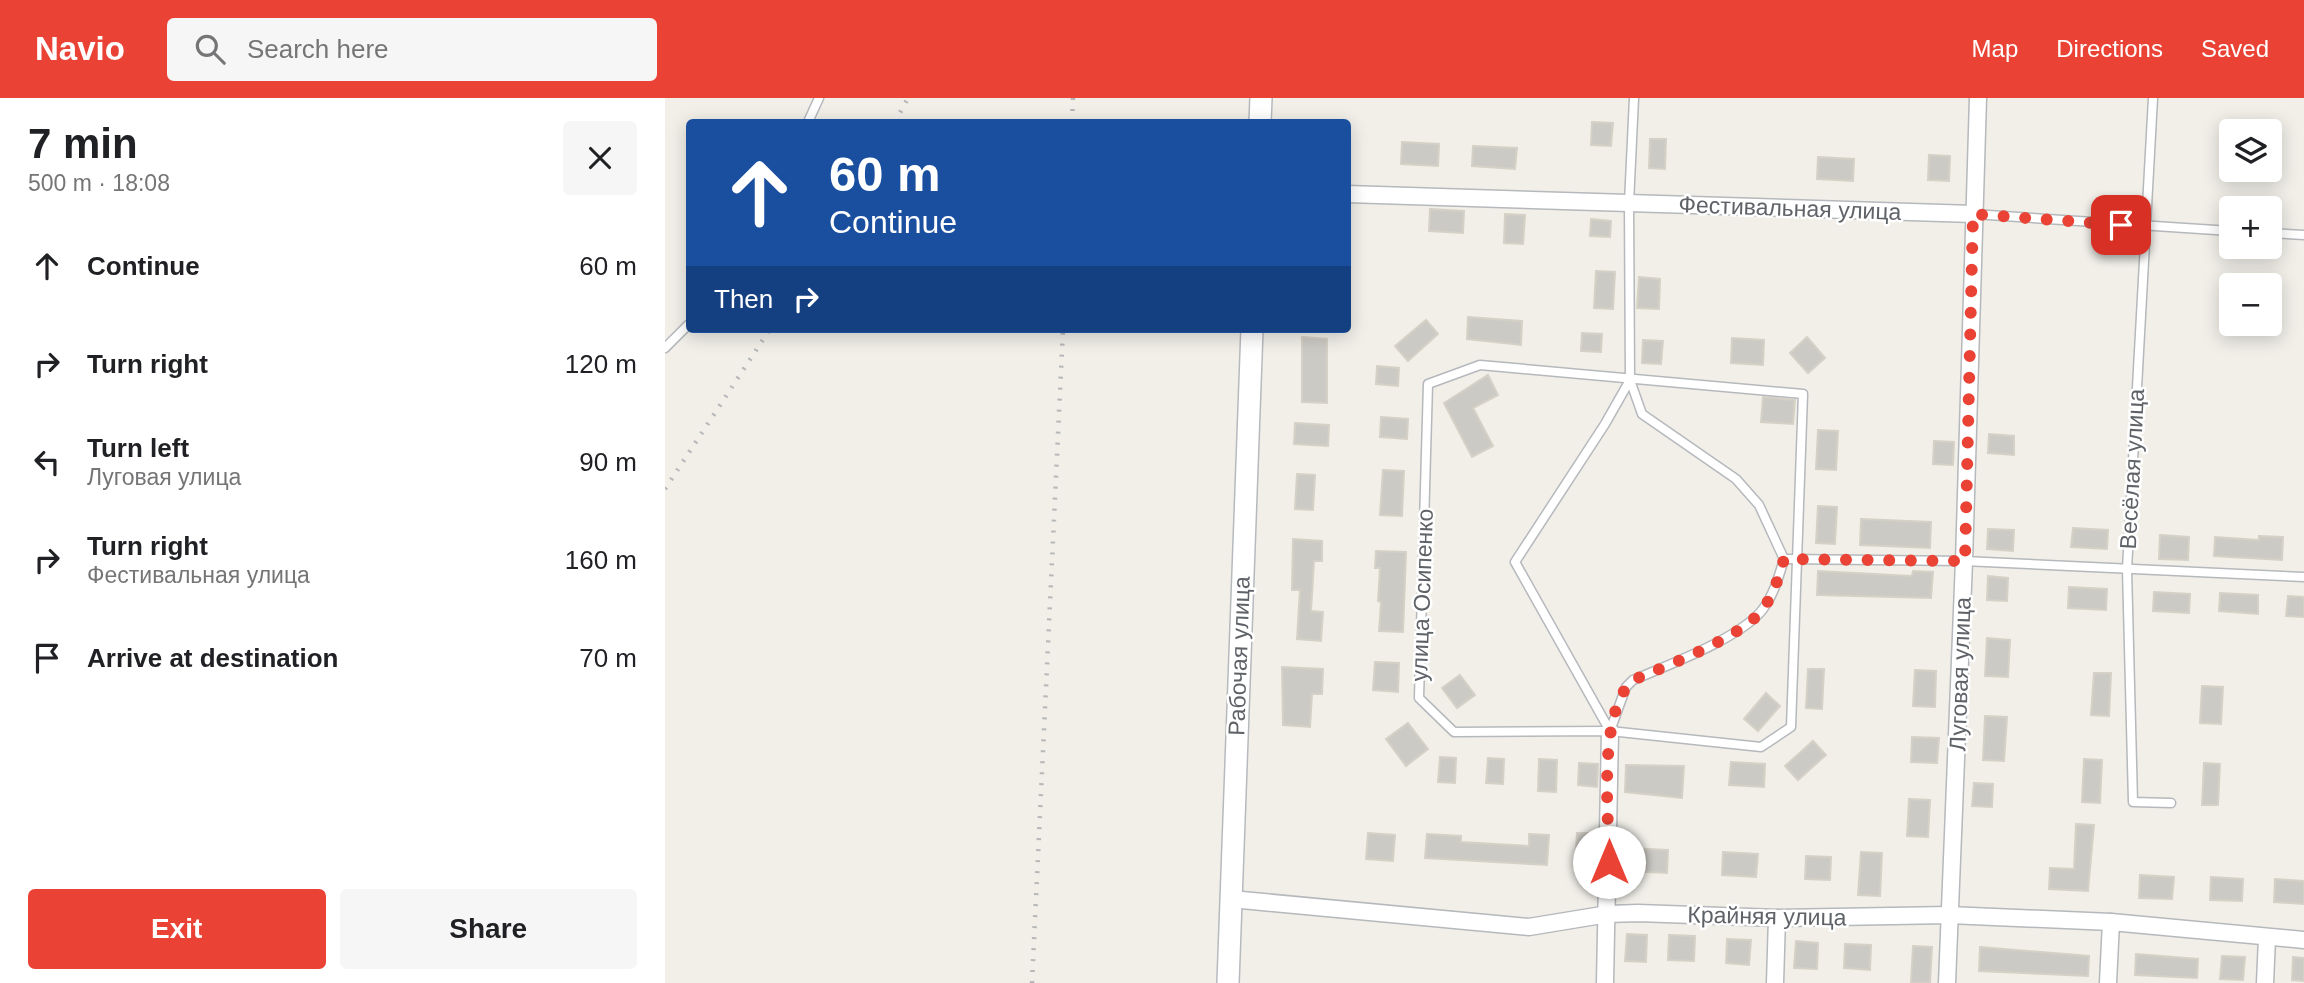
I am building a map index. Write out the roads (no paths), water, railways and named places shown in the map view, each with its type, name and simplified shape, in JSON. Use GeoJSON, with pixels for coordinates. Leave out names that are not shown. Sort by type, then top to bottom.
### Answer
{"type":"FeatureCollection","features":[{"type":"Feature","properties":{"kind":"main road"},"geometry":{"type":"LineString","coordinates":[[1260,119],[1261,98]]}},
{"type":"Feature","properties":{"kind":"main road","name":"Рабочая улица"},"geometry":{"type":"LineString","coordinates":[[1228,983],[1252,333]]}},
{"type":"Feature","properties":{"kind":"street","name":"Луговая улица"},"geometry":{"type":"LineString","coordinates":[[1947,983],[1965,561],[1978,98]]}},
{"type":"Feature","properties":{"kind":"street","name":"Фестивальная улица"},"geometry":{"type":"LineString","coordinates":[[1351,194],[1973,214]]}},
{"type":"Feature","properties":{"kind":"street"},"geometry":{"type":"LineString","coordinates":[[1605,983],[1610,731]]}},
{"type":"Feature","properties":{"kind":"street","name":"Крайняя улица"},"geometry":{"type":"LineString","coordinates":[[1231,899],[1529,927],[1608,914],[1777,918],[1949,915],[2111,922],[2304,940]]}},
{"type":"Feature","properties":{"kind":"street"},"geometry":{"type":"LineString","coordinates":[[1775,983],[1777,918]]}},
{"type":"Feature","properties":{"kind":"street"},"geometry":{"type":"LineString","coordinates":[[2108,983],[2111,922]]}},
{"type":"Feature","properties":{"kind":"street"},"geometry":{"type":"LineString","coordinates":[[2265,983],[2267,938]]}},
{"type":"Feature","properties":{"kind":"lane"},"geometry":{"type":"LineString","coordinates":[[809,119],[819,98]]}},
{"type":"Feature","properties":{"kind":"lane"},"geometry":{"type":"LineString","coordinates":[[1610,731],[1626,687],[1633,680],[1745,626],[1763,610],[1776,586],[1784,559],[1759,505],[1736,479],[1642,414],[1630,380],[1629,203],[1635,98]]}},
{"type":"Feature","properties":{"kind":"lane","name":"Весёлая улица"},"geometry":{"type":"LineString","coordinates":[[2153,98],[2127,569],[2133,802],[2171,803]]}},
{"type":"Feature","properties":{"kind":"lane","name":"Фестивальная улица"},"geometry":{"type":"LineString","coordinates":[[1973,214],[2219,230]]}},
{"type":"Feature","properties":{"kind":"lane"},"geometry":{"type":"LineString","coordinates":[[2282,234],[2304,235]]}},
{"type":"Feature","properties":{"kind":"lane"},"geometry":{"type":"LineString","coordinates":[[665,348],[686,327]]}},
{"type":"Feature","properties":{"kind":"lane","name":"улица Осипенко"},"geometry":{"type":"LineString","coordinates":[[1480,365],[1630,380],[1803,394],[1791,727],[1761,747],[1610,731],[1454,733],[1419,698],[1428,384],[1480,365]]}},
{"type":"Feature","properties":{"kind":"lane"},"geometry":{"type":"LineString","coordinates":[[1610,731],[1515,562],[1630,380]]}},
{"type":"Feature","properties":{"kind":"lane"},"geometry":{"type":"LineString","coordinates":[[1784,559],[1965,561],[2304,577]]}},
{"type":"Feature","properties":{"kind":"railway"},"geometry":{"type":"LineString","coordinates":[[897,119],[908,98]]}},
{"type":"Feature","properties":{"kind":"railway"},"geometry":{"type":"LineString","coordinates":[[1072,119],[1073,98]]}},
{"type":"Feature","properties":{"kind":"railway"},"geometry":{"type":"LineString","coordinates":[[665,489],[767,333]]}},
{"type":"Feature","properties":{"kind":"railway"},"geometry":{"type":"LineString","coordinates":[[1032,983],[1063,333]]}}]}
